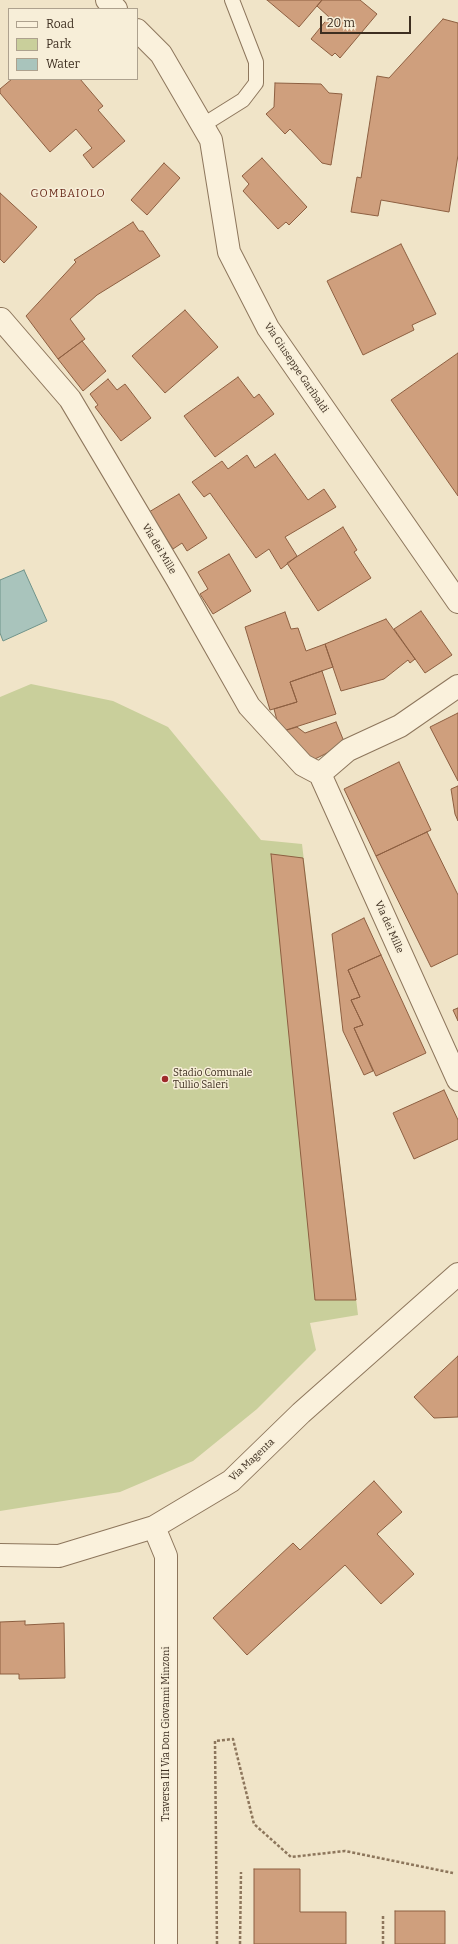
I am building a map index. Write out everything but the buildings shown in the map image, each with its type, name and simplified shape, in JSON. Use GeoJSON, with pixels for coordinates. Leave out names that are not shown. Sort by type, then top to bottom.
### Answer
{"type":"FeatureCollection","features":[{"type":"Feature","properties":{"kind":"street"},"geometry":{"type":"LineString","coordinates":[[107,0],[115,8]]}},
{"type":"Feature","properties":{"kind":"street","name":"Via Giuseppe Garibaldi"},"geometry":{"type":"LineString","coordinates":[[138,31],[161,54],[211,140],[229,252],[268,328],[458,602]]}},
{"type":"Feature","properties":{"kind":"street","name":"Via dei Mille"},"geometry":{"type":"LineString","coordinates":[[1,319],[70,398],[177,579],[249,706],[303,765],[320,774],[458,1080]]}},
{"type":"Feature","properties":{"kind":"street"},"geometry":{"type":"LineString","coordinates":[[320,774],[348,750],[400,726],[458,686]]}},
{"type":"Feature","properties":{"kind":"street","name":"Via Magenta"},"geometry":{"type":"LineString","coordinates":[[0,1556],[59,1556],[154,1527],[231,1481],[301,1413],[458,1274]]}},
{"type":"Feature","properties":{"kind":"street","name":"Traversa III Via Don Giovanni Minzoni"},"geometry":{"type":"LineString","coordinates":[[154,1527],[166,1556],[166,1944]]}},
{"type":"Feature","properties":{"kind":"lane"},"geometry":{"type":"LineString","coordinates":[[203,125],[243,100],[256,83],[256,62],[232,0]]}},
{"type":"Feature","properties":{"kind":"path"},"geometry":{"type":"LineString","coordinates":[[217,1944],[215,1741],[232,1739],[254,1824],[291,1857],[345,1851],[453,1873]]}},
{"type":"Feature","properties":{"kind":"path"},"geometry":{"type":"LineString","coordinates":[[240,1872],[240,1944]]}},
{"type":"Feature","properties":{"kind":"path"},"geometry":{"type":"LineString","coordinates":[[383,1916],[383,1944]]}},
{"type":"Feature","properties":{"kind":"green space","name":"Stadio Comunale Tullio Saleri"},"geometry":{"type":"Polygon","coordinates":[[[31,684],[113,701],[168,727],[261,840],[302,844],[358,1315],[310,1323],[316,1350],[257,1409],[193,1461],[120,1492],[0,1511],[0,697],[31,684]]]}},
{"type":"Feature","properties":{"kind":"water"},"geometry":{"type":"Polygon","coordinates":[[[24,570],[47,621],[3,641],[0,633],[0,580],[24,570]]]}},
{"type":"Feature","properties":{"kind":"place","name":"Stadio Comunale Tullio Saleri"},"geometry":{"type":"Point","coordinates":[165,1079]}},
{"type":"Feature","properties":{"kind":"district","name":"GOMBAIOLO"},"geometry":{"type":"Point","coordinates":[68,194]}}]}
